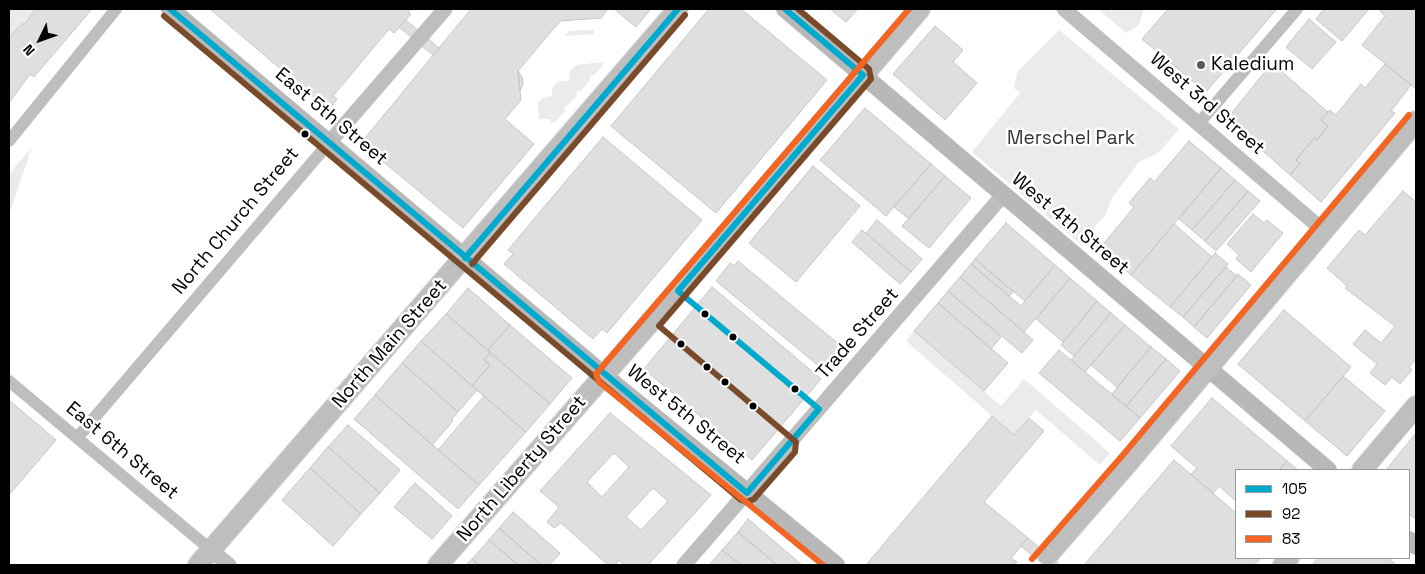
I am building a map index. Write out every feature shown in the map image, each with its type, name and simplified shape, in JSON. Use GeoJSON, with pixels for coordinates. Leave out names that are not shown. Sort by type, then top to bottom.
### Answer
{"type":"FeatureCollection","features":[{"type":"Feature","properties":{"kind":"main road","name":"East 5th Street"},"geometry":{"type":"LineString","coordinates":[[170,9],[465,258]]}},
{"type":"Feature","properties":{"kind":"main road","name":"North Main Street"},"geometry":{"type":"LineString","coordinates":[[198,565],[678,9]]}},
{"type":"Feature","properties":{"kind":"main road","name":"West 4th Street"},"geometry":{"type":"LineString","coordinates":[[785,9],[1327,469]]}},
{"type":"Feature","properties":{"kind":"main road","name":"North Liberty Street"},"geometry":{"type":"LineString","coordinates":[[438,565],[605,375],[920,9]]}},
{"type":"Feature","properties":{"kind":"main road"},"geometry":{"type":"LineString","coordinates":[[1043,561],[1416,121]]}},
{"type":"Feature","properties":{"kind":"main road","name":"West 5th Street"},"geometry":{"type":"LineString","coordinates":[[465,258],[836,565]]}},
{"type":"Feature","properties":{"kind":"main road"},"geometry":{"type":"LineString","coordinates":[[1363,469],[1416,406]]}},
{"type":"Feature","properties":{"kind":"street"},"geometry":{"type":"LineString","coordinates":[[9,141],[116,9]]}},
{"type":"Feature","properties":{"kind":"street","name":"North Church Street"},"geometry":{"type":"LineString","coordinates":[[77,438],[444,9]]}},
{"type":"Feature","properties":{"kind":"street","name":"West 3rd Street"},"geometry":{"type":"LineString","coordinates":[[1064,9],[1324,231]]}},
{"type":"Feature","properties":{"kind":"street"},"geometry":{"type":"LineString","coordinates":[[1199,123],[1297,9]]}},
{"type":"Feature","properties":{"kind":"street","name":"Trade Street"},"geometry":{"type":"LineString","coordinates":[[684,565],[1003,195]]}},
{"type":"Feature","properties":{"kind":"street","name":"East 6th Street"},"geometry":{"type":"LineString","coordinates":[[9,381],[211,550]]}},
{"type":"Feature","properties":{"kind":"street"},"geometry":{"type":"LineString","coordinates":[[211,550],[229,565]]}},
{"type":"Feature","properties":{"kind":"green space"},"geometry":{"type":"Polygon","coordinates":[[[9,9],[37,10],[24,25],[21,23],[9,38],[9,9]]]}},
{"type":"Feature","properties":{"kind":"green space"},"geometry":{"type":"Polygon","coordinates":[[[1098,9],[1143,9],[1143,12],[1139,25],[1126,33],[1098,9]]]}},
{"type":"Feature","properties":{"kind":"green space"},"geometry":{"type":"Polygon","coordinates":[[[594,30],[594,34],[565,36],[569,31],[594,30]]]}},
{"type":"Feature","properties":{"kind":"green space","name":"Merschel Park"},"geometry":{"type":"Polygon","coordinates":[[[1059,30],[1179,129],[1158,153],[1139,162],[1112,198],[1106,214],[1080,244],[972,152],[1020,93],[1014,88],[1017,72],[1059,30]]]}},
{"type":"Feature","properties":{"kind":"green space"},"geometry":{"type":"Polygon","coordinates":[[[603,62],[603,65],[594,75],[590,75],[590,80],[581,91],[577,91],[577,95],[564,107],[565,111],[555,122],[551,123],[550,119],[539,119],[538,103],[542,98],[552,96],[552,89],[557,82],[570,80],[569,72],[576,65],[603,62]]]}},
{"type":"Feature","properties":{"kind":"green space"},"geometry":{"type":"Polygon","coordinates":[[[32,147],[9,215],[9,174],[32,147]]]}},
{"type":"Feature","properties":{"kind":"green space"},"geometry":{"type":"Polygon","coordinates":[[[914,331],[1001,406],[1024,379],[1110,453],[1100,465],[1036,410],[1014,435],[906,341],[914,331]]]}},
{"type":"Feature","properties":{"kind":"building"},"geometry":{"type":"Polygon","coordinates":[[[36,9],[92,9],[34,77],[30,74],[9,103],[9,38],[22,23],[24,25],[36,9]]]}},
{"type":"Feature","properties":{"kind":"building"},"geometry":{"type":"Polygon","coordinates":[[[210,9],[411,9],[408,12],[411,14],[394,33],[389,29],[333,96],[337,99],[329,110],[210,9]]]}},
{"type":"Feature","properties":{"kind":"building"},"geometry":{"type":"Polygon","coordinates":[[[471,9],[608,9],[601,18],[560,21],[518,71],[521,100],[505,119],[534,144],[463,228],[361,143],[471,9]]]}},
{"type":"Feature","properties":{"kind":"building"},"geometry":{"type":"Polygon","coordinates":[[[614,9],[651,9],[636,27],[614,9]]]}},
{"type":"Feature","properties":{"kind":"building"},"geometry":{"type":"Polygon","coordinates":[[[709,9],[741,9],[827,80],[716,213],[611,126],[709,9]]]}},
{"type":"Feature","properties":{"kind":"building"},"geometry":{"type":"Polygon","coordinates":[[[830,9],[858,9],[846,22],[830,9]]]}},
{"type":"Feature","properties":{"kind":"building","name":"Kaledium"},"geometry":{"type":"Polygon","coordinates":[[[1168,9],[1276,10],[1206,92],[1142,39],[1168,9]]]}},
{"type":"Feature","properties":{"kind":"building"},"geometry":{"type":"Polygon","coordinates":[[[1324,9],[1369,9],[1342,41],[1316,19],[1324,9]]]}},
{"type":"Feature","properties":{"kind":"building"},"geometry":{"type":"Polygon","coordinates":[[[1378,9],[1416,9],[1416,89],[1362,45],[1385,16],[1378,9]]]}},
{"type":"Feature","properties":{"kind":"building"},"geometry":{"type":"Polygon","coordinates":[[[1309,19],[1336,42],[1312,69],[1286,47],[1309,19]]]}},
{"type":"Feature","properties":{"kind":"building"},"geometry":{"type":"Polygon","coordinates":[[[406,20],[440,49],[434,56],[399,27],[406,20]]]}},
{"type":"Feature","properties":{"kind":"building"},"geometry":{"type":"Polygon","coordinates":[[[935,26],[963,50],[953,62],[977,83],[945,120],[893,74],[935,26]]]}},
{"type":"Feature","properties":{"kind":"building"},"geometry":{"type":"Polygon","coordinates":[[[1272,63],[1328,112],[1321,120],[1328,126],[1317,140],[1314,138],[1296,160],[1300,163],[1290,175],[1227,119],[1272,63]]]}},
{"type":"Feature","properties":{"kind":"building"},"geometry":{"type":"Polygon","coordinates":[[[1385,64],[1411,85],[1391,111],[1395,113],[1321,202],[1290,175],[1300,163],[1296,160],[1314,138],[1317,140],[1328,126],[1321,120],[1330,110],[1336,115],[1361,84],[1365,88],[1385,64]]]}},
{"type":"Feature","properties":{"kind":"building"},"geometry":{"type":"Polygon","coordinates":[[[518,71],[522,77],[523,84],[520,91],[518,71]]]}},
{"type":"Feature","properties":{"kind":"building"},"geometry":{"type":"Polygon","coordinates":[[[865,108],[931,164],[886,216],[820,160],[865,108]]]}},
{"type":"Feature","properties":{"kind":"building"},"geometry":{"type":"Polygon","coordinates":[[[603,137],[702,220],[607,333],[602,329],[593,339],[504,264],[513,254],[508,250],[603,137]]]}},
{"type":"Feature","properties":{"kind":"building"},"geometry":{"type":"Polygon","coordinates":[[[1189,141],[1221,168],[1131,275],[1100,248],[1134,207],[1129,203],[1150,178],[1154,182],[1189,141]]]}},
{"type":"Feature","properties":{"kind":"building"},"geometry":{"type":"Polygon","coordinates":[[[931,164],[945,176],[909,219],[894,207],[931,164]]]}},
{"type":"Feature","properties":{"kind":"building"},"geometry":{"type":"Polygon","coordinates":[[[813,166],[860,206],[796,282],[749,243],[813,166]]]}},
{"type":"Feature","properties":{"kind":"building"},"geometry":{"type":"Polygon","coordinates":[[[1221,168],[1235,180],[1192,230],[1179,219],[1221,168]]]}},
{"type":"Feature","properties":{"kind":"building"},"geometry":{"type":"Polygon","coordinates":[[[945,176],[971,198],[929,248],[902,226],[945,176]]]}},
{"type":"Feature","properties":{"kind":"building"},"geometry":{"type":"Polygon","coordinates":[[[1235,180],[1248,191],[1205,241],[1192,230],[1235,180]]]}},
{"type":"Feature","properties":{"kind":"building"},"geometry":{"type":"Polygon","coordinates":[[[1248,191],[1260,201],[1216,251],[1205,241],[1248,191]]]}},
{"type":"Feature","properties":{"kind":"building"},"geometry":{"type":"Polygon","coordinates":[[[1403,191],[1416,202],[1416,359],[1409,367],[1412,370],[1400,384],[1392,377],[1385,385],[1370,373],[1377,364],[1353,344],[1365,330],[1381,343],[1395,326],[1345,288],[1347,286],[1327,268],[1359,230],[1365,235],[1403,191]]]}},
{"type":"Feature","properties":{"kind":"building"},"geometry":{"type":"Polygon","coordinates":[[[1253,214],[1264,223],[1267,220],[1283,233],[1251,272],[1236,259],[1239,255],[1227,244],[1253,214]]]}},
{"type":"Feature","properties":{"kind":"building"},"geometry":{"type":"Polygon","coordinates":[[[877,220],[922,259],[911,272],[866,233],[877,220]]]}},
{"type":"Feature","properties":{"kind":"building"},"geometry":{"type":"Polygon","coordinates":[[[1006,223],[1055,265],[1025,301],[975,259],[1006,223]]]}},
{"type":"Feature","properties":{"kind":"building"},"geometry":{"type":"Polygon","coordinates":[[[1174,224],[1212,257],[1170,307],[1131,275],[1174,224]]]}},
{"type":"Feature","properties":{"kind":"building"},"geometry":{"type":"Polygon","coordinates":[[[862,230],[911,272],[900,284],[852,242],[862,230]]]}},
{"type":"Feature","properties":{"kind":"building"},"geometry":{"type":"Polygon","coordinates":[[[1215,253],[1228,264],[1183,317],[1170,307],[1215,253]]]}},
{"type":"Feature","properties":{"kind":"building"},"geometry":{"type":"Polygon","coordinates":[[[975,259],[1013,292],[1009,296],[971,264],[975,259]]]}},
{"type":"Feature","properties":{"kind":"building"},"geometry":{"type":"Polygon","coordinates":[[[738,261],[841,346],[834,355],[837,358],[826,372],[716,281],[730,263],[734,266],[738,261]]]}},
{"type":"Feature","properties":{"kind":"building"},"geometry":{"type":"Polygon","coordinates":[[[971,264],[1021,306],[1055,265],[1070,278],[1024,332],[960,277],[971,264]]]}},
{"type":"Feature","properties":{"kind":"building"},"geometry":{"type":"Polygon","coordinates":[[[1226,267],[1237,276],[1194,327],[1183,317],[1226,267]]]}},
{"type":"Feature","properties":{"kind":"building"},"geometry":{"type":"Polygon","coordinates":[[[1238,274],[1251,285],[1207,338],[1194,327],[1238,274]]]}},
{"type":"Feature","properties":{"kind":"building"},"geometry":{"type":"Polygon","coordinates":[[[960,277],[1033,340],[1022,353],[948,291],[960,277]]]}},
{"type":"Feature","properties":{"kind":"building"},"geometry":{"type":"Polygon","coordinates":[[[1070,278],[1097,301],[1063,342],[1036,319],[1070,278]]]}},
{"type":"Feature","properties":{"kind":"building"},"geometry":{"type":"Polygon","coordinates":[[[712,287],[821,379],[752,460],[644,369],[712,287]]]}},
{"type":"Feature","properties":{"kind":"building"},"geometry":{"type":"Polygon","coordinates":[[[468,288],[510,325],[488,350],[446,314],[468,288]]]}},
{"type":"Feature","properties":{"kind":"building"},"geometry":{"type":"Polygon","coordinates":[[[948,291],[1001,337],[991,349],[938,303],[948,291]]]}},
{"type":"Feature","properties":{"kind":"building"},"geometry":{"type":"Polygon","coordinates":[[[1097,301],[1111,313],[1074,356],[1061,345],[1097,301]]]}},
{"type":"Feature","properties":{"kind":"building"},"geometry":{"type":"Polygon","coordinates":[[[938,303],[1008,363],[984,391],[914,331],[938,303]]]}},
{"type":"Feature","properties":{"kind":"building"},"geometry":{"type":"Polygon","coordinates":[[[1284,310],[1351,367],[1305,421],[1238,364],[1284,310]]]}},
{"type":"Feature","properties":{"kind":"building"},"geometry":{"type":"Polygon","coordinates":[[[1111,313],[1125,325],[1085,372],[1071,360],[1111,313]]]}},
{"type":"Feature","properties":{"kind":"building"},"geometry":{"type":"Polygon","coordinates":[[[446,314],[490,353],[484,360],[490,365],[472,386],[421,341],[446,314]]]}},
{"type":"Feature","properties":{"kind":"building"},"geometry":{"type":"Polygon","coordinates":[[[510,325],[572,378],[550,404],[488,350],[510,325]]]}},
{"type":"Feature","properties":{"kind":"building"},"geometry":{"type":"Polygon","coordinates":[[[1125,325],[1151,347],[1117,387],[1091,365],[1125,325]]]}},
{"type":"Feature","properties":{"kind":"building"},"geometry":{"type":"Polygon","coordinates":[[[421,341],[477,390],[458,412],[402,363],[421,341]]]}},
{"type":"Feature","properties":{"kind":"building"},"geometry":{"type":"Polygon","coordinates":[[[1151,347],[1166,359],[1126,406],[1112,394],[1151,347]]]}},
{"type":"Feature","properties":{"kind":"building"},"geometry":{"type":"Polygon","coordinates":[[[1059,350],[1140,418],[1120,441],[1039,373],[1059,350]]]}},
{"type":"Feature","properties":{"kind":"building"},"geometry":{"type":"Polygon","coordinates":[[[490,353],[550,404],[526,432],[472,386],[490,365],[484,360],[490,353]]]}},
{"type":"Feature","properties":{"kind":"building"},"geometry":{"type":"Polygon","coordinates":[[[1166,359],[1180,371],[1140,418],[1126,406],[1166,359]]]}},
{"type":"Feature","properties":{"kind":"building"},"geometry":{"type":"Polygon","coordinates":[[[402,363],[458,412],[451,420],[453,421],[432,445],[375,395],[402,363]]]}},
{"type":"Feature","properties":{"kind":"building"},"geometry":{"type":"Polygon","coordinates":[[[1343,376],[1385,411],[1347,456],[1305,421],[1343,376]]]}},
{"type":"Feature","properties":{"kind":"building"},"geometry":{"type":"Polygon","coordinates":[[[375,395],[479,485],[458,509],[354,419],[375,395]]]}},
{"type":"Feature","properties":{"kind":"building"},"geometry":{"type":"Polygon","coordinates":[[[484,396],[526,432],[479,485],[438,450],[484,396]]]}},
{"type":"Feature","properties":{"kind":"building"},"geometry":{"type":"Polygon","coordinates":[[[1212,398],[1287,461],[1280,469],[1235,469],[1235,500],[1219,486],[1213,493],[1191,474],[1197,468],[1171,446],[1212,398]]]}},
{"type":"Feature","properties":{"kind":"building"},"geometry":{"type":"Polygon","coordinates":[[[9,400],[56,440],[9,495],[9,400]]]}},
{"type":"Feature","properties":{"kind":"building"},"geometry":{"type":"Polygon","coordinates":[[[610,413],[711,495],[648,565],[624,565],[619,560],[615,565],[608,565],[561,523],[554,528],[547,522],[559,507],[540,491],[610,413]],[[614,453],[587,482],[602,497],[629,467],[614,453]],[[653,488],[626,517],[641,530],[668,501],[653,488]]]}},
{"type":"Feature","properties":{"kind":"building"},"geometry":{"type":"Polygon","coordinates":[[[992,416],[1014,435],[1029,418],[1044,431],[984,502],[1028,538],[1011,558],[1017,562],[1014,565],[866,565],[992,416]]]}},
{"type":"Feature","properties":{"kind":"building"},"geometry":{"type":"Polygon","coordinates":[[[348,425],[400,470],[380,493],[328,447],[348,425]]]}},
{"type":"Feature","properties":{"kind":"building"},"geometry":{"type":"Polygon","coordinates":[[[1416,433],[1416,515],[1414,518],[1410,515],[1410,469],[1387,469],[1416,433]]]}},
{"type":"Feature","properties":{"kind":"building"},"geometry":{"type":"Polygon","coordinates":[[[328,447],[380,493],[361,514],[310,468],[328,447]]]}},
{"type":"Feature","properties":{"kind":"building"},"geometry":{"type":"Polygon","coordinates":[[[1174,460],[1235,512],[1235,559],[1260,559],[1254,565],[1084,565],[1174,460]]]}},
{"type":"Feature","properties":{"kind":"building"},"geometry":{"type":"Polygon","coordinates":[[[1287,461],[1297,469],[1280,469],[1287,461]]]}},
{"type":"Feature","properties":{"kind":"building"},"geometry":{"type":"Polygon","coordinates":[[[310,468],[361,514],[333,546],[282,500],[310,468]]]}},
{"type":"Feature","properties":{"kind":"building"},"geometry":{"type":"Polygon","coordinates":[[[415,483],[452,516],[432,539],[394,507],[415,483]]]}},
{"type":"Feature","properties":{"kind":"building"},"geometry":{"type":"Polygon","coordinates":[[[513,512],[560,553],[550,565],[541,565],[499,528],[513,512]]]}},
{"type":"Feature","properties":{"kind":"building"},"geometry":{"type":"Polygon","coordinates":[[[748,519],[802,565],[777,565],[738,532],[748,519]]]}},
{"type":"Feature","properties":{"kind":"building"},"geometry":{"type":"Polygon","coordinates":[[[499,528],[541,565],[518,565],[489,540],[499,528]]]}},
{"type":"Feature","properties":{"kind":"building"},"geometry":{"type":"Polygon","coordinates":[[[738,532],[777,565],[741,565],[722,550],[738,532]]]}},
{"type":"Feature","properties":{"kind":"building"},"geometry":{"type":"Polygon","coordinates":[[[1028,538],[1060,565],[1044,565],[1021,546],[1028,538]]]}},
{"type":"Feature","properties":{"kind":"building"},"geometry":{"type":"Polygon","coordinates":[[[489,540],[518,565],[479,565],[472,559],[489,540]]]}},
{"type":"Feature","properties":{"kind":"building"},"geometry":{"type":"Polygon","coordinates":[[[722,550],[741,565],[709,565],[722,550]]]}},
{"type":"Feature","properties":{"kind":"building"},"geometry":{"type":"Polygon","coordinates":[[[472,559],[479,565],[466,565],[472,559]]]}},
{"type":"Feature","properties":{"kind":"building"},"geometry":{"type":"Polygon","coordinates":[[[1317,559],[1390,559],[1396,565],[1312,565],[1317,559]]]}},
{"type":"Feature","properties":{"kind":"transit line","name":"105"},"geometry":{"type":"LineString","coordinates":[[170,9],[747,493],[819,409],[678,291],[863,75],[785,9]]}},
{"type":"Feature","properties":{"kind":"transit line","name":"105"},"geometry":{"type":"LineString","coordinates":[[465,258],[678,9]]}},
{"type":"Feature","properties":{"kind":"transit line","name":"92"},"geometry":{"type":"LineString","coordinates":[[164,16],[741,500],[747,502],[754,499],[795,452],[796,442],[659,326],[871,79],[869,69],[798,9]]}},
{"type":"Feature","properties":{"kind":"transit line","name":"83"},"geometry":{"type":"LineString","coordinates":[[823,565],[599,382],[596,374],[909,9]]}},
{"type":"Feature","properties":{"kind":"transit line","name":"92"},"geometry":{"type":"LineString","coordinates":[[472,264],[685,15]]}},
{"type":"Feature","properties":{"kind":"transit line","name":"83"},"geometry":{"type":"LineString","coordinates":[[1032,559],[1122,456],[1409,115]]}},
{"type":"Feature","properties":{"kind":"place","name":"Kaledium"},"geometry":{"type":"Point","coordinates":[1201,65]}}]}
